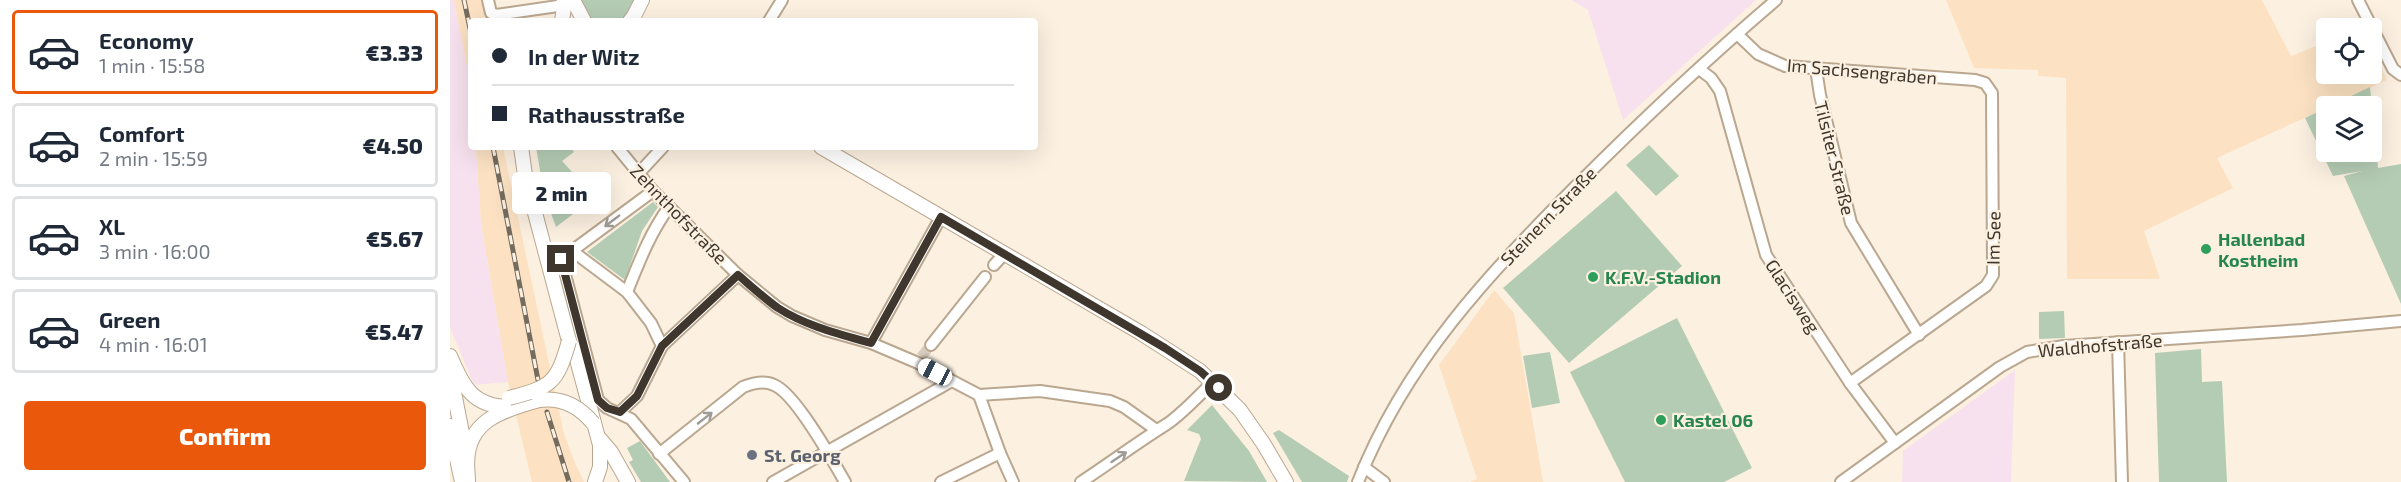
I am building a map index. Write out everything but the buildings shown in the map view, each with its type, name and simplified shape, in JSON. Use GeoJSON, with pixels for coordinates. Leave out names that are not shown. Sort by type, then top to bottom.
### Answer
{"type":"FeatureCollection","features":[{"type":"Feature","properties":{"kind":"main road"},"geometry":{"type":"LineString","coordinates":[[562,18],[565,0]]}},
{"type":"Feature","properties":{"kind":"main road"},"geometry":{"type":"LineString","coordinates":[[573,0],[582,18]]}},
{"type":"Feature","properties":{"kind":"main road"},"geometry":{"type":"LineString","coordinates":[[632,18],[642,1]]}},
{"type":"Feature","properties":{"kind":"main road"},"geometry":{"type":"LineString","coordinates":[[642,1],[644,18]]}},
{"type":"Feature","properties":{"kind":"main road"},"geometry":{"type":"LineString","coordinates":[[521,150],[525,175],[569,341],[576,356],[593,423],[604,454],[618,482]]}},
{"type":"Feature","properties":{"kind":"main road"},"geometry":{"type":"LineString","coordinates":[[826,150],[1165,348],[1213,382],[1254,428],[1286,482]]}},
{"type":"Feature","properties":{"kind":"main road"},"geometry":{"type":"LineString","coordinates":[[539,400],[556,388],[564,376],[569,363],[569,341]]}},
{"type":"Feature","properties":{"kind":"main road"},"geometry":{"type":"LineString","coordinates":[[468,482],[471,442],[484,423],[552,381],[562,364],[569,341]]}},
{"type":"Feature","properties":{"kind":"main road"},"geometry":{"type":"LineString","coordinates":[[450,356],[460,379],[475,397],[512,405],[554,399],[583,412],[593,423]]}},
{"type":"Feature","properties":{"kind":"main road"},"geometry":{"type":"LineString","coordinates":[[450,372],[474,482]]}},
{"type":"Feature","properties":{"kind":"main road"},"geometry":{"type":"LineString","coordinates":[[450,426],[462,482]]}},
{"type":"Feature","properties":{"kind":"main road"},"geometry":{"type":"LineString","coordinates":[[595,482],[604,454]]}},
{"type":"Feature","properties":{"kind":"main road"},"geometry":{"type":"LineString","coordinates":[[604,454],[628,482]]}},
{"type":"Feature","properties":{"kind":"street"},"geometry":{"type":"LineString","coordinates":[[488,0],[491,13],[501,15],[558,6],[565,0]]}},
{"type":"Feature","properties":{"kind":"street"},"geometry":{"type":"LineString","coordinates":[[772,18],[782,0]]}},
{"type":"Feature","properties":{"kind":"street","name":"Steinern Straße"},"geometry":{"type":"LineString","coordinates":[[1358,482],[1368,455],[1408,384],[1471,296],[1624,138],[1776,0]]}},
{"type":"Feature","properties":{"kind":"street"},"geometry":{"type":"LineString","coordinates":[[2358,0],[2392,69],[2401,75]]}},
{"type":"Feature","properties":{"kind":"street","name":"Im Sachsengraben"},"geometry":{"type":"LineString","coordinates":[[1737,34],[1767,60],[1785,66],[1974,80],[1985,83],[1992,93]]}},
{"type":"Feature","properties":{"kind":"street","name":"Glacisweg"},"geometry":{"type":"LineString","coordinates":[[1699,69],[1711,78],[1720,91],[1766,255],[1850,382],[1895,443]]}},
{"type":"Feature","properties":{"kind":"street","name":"Tilsiter Straße"},"geometry":{"type":"LineString","coordinates":[[1816,69],[1820,95],[1851,223],[1919,335]]}},
{"type":"Feature","properties":{"kind":"street","name":"Im See"},"geometry":{"type":"LineString","coordinates":[[1850,382],[1986,286],[1993,274],[1992,93]]}},
{"type":"Feature","properties":{"kind":"street","name":"Zehnthofstraße"},"geometry":{"type":"LineString","coordinates":[[619,150],[669,207],[738,275],[777,307],[825,330],[920,360],[952,381],[979,394]]}},
{"type":"Feature","properties":{"kind":"street"},"geometry":{"type":"LineString","coordinates":[[638,174],[660,150]]}},
{"type":"Feature","properties":{"kind":"street"},"geometry":{"type":"LineString","coordinates":[[653,191],[561,259],[598,400],[607,408],[631,419],[684,482]]}},
{"type":"Feature","properties":{"kind":"street"},"geometry":{"type":"LineString","coordinates":[[627,292],[651,233],[669,207]]}},
{"type":"Feature","properties":{"kind":"street"},"geometry":{"type":"LineString","coordinates":[[871,343],[941,217]]}},
{"type":"Feature","properties":{"kind":"street"},"geometry":{"type":"LineString","coordinates":[[572,250],[627,292],[651,323],[662,348]]}},
{"type":"Feature","properties":{"kind":"street"},"geometry":{"type":"LineString","coordinates":[[994,265],[1004,254]]}},
{"type":"Feature","properties":{"kind":"street"},"geometry":{"type":"LineString","coordinates":[[620,412],[637,396],[662,348],[738,275]]}},
{"type":"Feature","properties":{"kind":"street"},"geometry":{"type":"LineString","coordinates":[[931,345],[985,277]]}},
{"type":"Feature","properties":{"kind":"street","name":"Waldhofstraße"},"geometry":{"type":"LineString","coordinates":[[1841,482],[2000,367],[2027,351],[2401,321]]}},
{"type":"Feature","properties":{"kind":"street"},"geometry":{"type":"LineString","coordinates":[[2118,342],[2121,482]]}},
{"type":"Feature","properties":{"kind":"street"},"geometry":{"type":"LineString","coordinates":[[773,482],[952,381]]}},
{"type":"Feature","properties":{"kind":"street"},"geometry":{"type":"LineString","coordinates":[[659,454],[743,387],[760,382],[774,384],[789,395],[845,482]]}},
{"type":"Feature","properties":{"kind":"street"},"geometry":{"type":"LineString","coordinates":[[1081,482],[1130,450],[1155,429],[1168,423],[1213,382]]}},
{"type":"Feature","properties":{"kind":"street"},"geometry":{"type":"LineString","coordinates":[[1013,482],[979,394],[1040,391],[1110,401],[1124,407],[1155,429]]}},
{"type":"Feature","properties":{"kind":"street"},"geometry":{"type":"LineString","coordinates":[[941,482],[1000,453]]}},
{"type":"Feature","properties":{"kind":"street"},"geometry":{"type":"LineString","coordinates":[[1364,467],[1384,482]]}},
{"type":"Feature","properties":{"kind":"shaded area"},"geometry":{"type":"Polygon","coordinates":[[[450,0],[454,0],[468,71],[468,150],[476,150],[481,223],[508,382],[474,385],[450,327],[450,0]]]}},
{"type":"Feature","properties":{"kind":"shaded area"},"geometry":{"type":"Polygon","coordinates":[[[454,0],[482,0],[486,18],[468,18],[468,71],[454,0]]]}},
{"type":"Feature","properties":{"kind":"shaded area"},"geometry":{"type":"Polygon","coordinates":[[[1572,0],[1756,0],[1623,120],[1588,10],[1572,0]]]}},
{"type":"Feature","properties":{"kind":"shaded area"},"geometry":{"type":"Polygon","coordinates":[[[1946,0],[2262,0],[2291,56],[2316,46],[2316,84],[2378,84],[2352,96],[2316,96],[2316,113],[2217,158],[2233,188],[2144,231],[2160,279],[2067,279],[2066,78],[2038,76],[2038,70],[1974,68],[1946,0]]]}},
{"type":"Feature","properties":{"kind":"shaded area"},"geometry":{"type":"Polygon","coordinates":[[[2382,70],[2387,80],[2382,82],[2382,70]]]}},
{"type":"Feature","properties":{"kind":"shaded area"},"geometry":{"type":"Polygon","coordinates":[[[476,150],[504,150],[564,434],[584,482],[532,482],[508,382],[481,223],[476,150]]]}},
{"type":"Feature","properties":{"kind":"shaded area"},"geometry":{"type":"Polygon","coordinates":[[[1494,290],[1514,313],[1543,482],[1470,482],[1477,479],[1439,365],[1494,290]]]}},
{"type":"Feature","properties":{"kind":"shaded area"},"geometry":{"type":"Polygon","coordinates":[[[2015,370],[2011,482],[1902,482],[1903,451],[2015,370]]]}},
{"type":"Feature","properties":{"kind":"green space"},"geometry":{"type":"Polygon","coordinates":[[[580,0],[637,0],[625,18],[591,18],[580,0]]]}},
{"type":"Feature","properties":{"kind":"green space"},"geometry":{"type":"Polygon","coordinates":[[[2370,87],[2371,96],[2351,96],[2370,87]]]}},
{"type":"Feature","properties":{"kind":"green space"},"geometry":{"type":"Polygon","coordinates":[[[2316,113],[2316,141],[2305,118],[2316,113]]]}},
{"type":"Feature","properties":{"kind":"green space"},"geometry":{"type":"Polygon","coordinates":[[[1649,145],[1679,176],[1656,196],[1626,165],[1649,145]]]}},
{"type":"Feature","properties":{"kind":"green space"},"geometry":{"type":"Polygon","coordinates":[[[537,150],[573,150],[574,152],[562,161],[572,172],[563,179],[585,205],[556,227],[544,194],[537,150]]]}},
{"type":"Feature","properties":{"kind":"green space"},"geometry":{"type":"Polygon","coordinates":[[[2326,162],[2377,162],[2378,168],[2401,164],[2401,304],[2344,176],[2362,171],[2333,176],[2326,162]]]}},
{"type":"Feature","properties":{"kind":"green space","name":"K.F.V.-Stadion"},"geometry":{"type":"Polygon","coordinates":[[[1616,191],[1682,266],[1569,363],[1503,288],[1616,191]]]}},
{"type":"Feature","properties":{"kind":"green space"},"geometry":{"type":"Polygon","coordinates":[[[653,202],[658,207],[642,231],[625,280],[587,252],[653,202]]]}},
{"type":"Feature","properties":{"kind":"green space"},"geometry":{"type":"Polygon","coordinates":[[[2064,311],[2065,338],[2039,339],[2039,312],[2064,311]]]}},
{"type":"Feature","properties":{"kind":"green space","name":"Kastel 06"},"geometry":{"type":"Polygon","coordinates":[[[1677,318],[1752,468],[1724,482],[1625,482],[1570,372],[1677,318]]]}},
{"type":"Feature","properties":{"kind":"green space"},"geometry":{"type":"Polygon","coordinates":[[[2201,349],[2202,382],[2222,381],[2227,482],[2159,482],[2155,353],[2201,349]]]}},
{"type":"Feature","properties":{"kind":"green space"},"geometry":{"type":"Polygon","coordinates":[[[1550,352],[1560,403],[1532,408],[1523,356],[1550,352]]]}},
{"type":"Feature","properties":{"kind":"green space"},"geometry":{"type":"Polygon","coordinates":[[[1212,405],[1249,451],[1267,482],[1184,481],[1201,439],[1199,434],[1187,430],[1212,405]]]}},
{"type":"Feature","properties":{"kind":"green space"},"geometry":{"type":"Polygon","coordinates":[[[1279,430],[1349,476],[1347,482],[1302,482],[1273,433],[1279,430]]]}},
{"type":"Feature","properties":{"kind":"green space"},"geometry":{"type":"Polygon","coordinates":[[[640,441],[670,482],[641,482],[629,462],[633,460],[627,448],[640,441]]]}},
{"type":"Feature","properties":{"kind":"tunnel"},"geometry":{"type":"LineString","coordinates":[[921,357],[931,345]]}},
{"type":"Feature","properties":{"kind":"railway"},"geometry":{"type":"LineString","coordinates":[[464,0],[468,19]]}},
{"type":"Feature","properties":{"kind":"railway"},"geometry":{"type":"LineString","coordinates":[[494,150],[538,380]]}},
{"type":"Feature","properties":{"kind":"railway"},"geometry":{"type":"LineString","coordinates":[[547,412],[569,482]]}},
{"type":"Feature","properties":{"kind":"place","name":"Hallenbad Kostheim"},"geometry":{"type":"Point","coordinates":[2206,249]}},
{"type":"Feature","properties":{"kind":"place","name":"K.F.V.-Stadion"},"geometry":{"type":"Point","coordinates":[1593,277]}},
{"type":"Feature","properties":{"kind":"place","name":"Kastel 06"},"geometry":{"type":"Point","coordinates":[1661,420]}},
{"type":"Feature","properties":{"kind":"place","name":"St. Georg"},"geometry":{"type":"Point","coordinates":[752,455]}},
{"type":"Feature","properties":{"kind":"route"},"geometry":{"type":"LineString","coordinates":[[561,259],[598,400],[607,408],[620,412],[637,396],[662,346],[738,275],[777,307],[792,316],[825,330],[871,343],[941,217],[1141,333],[1200,371],[1219,388]]}}]}
